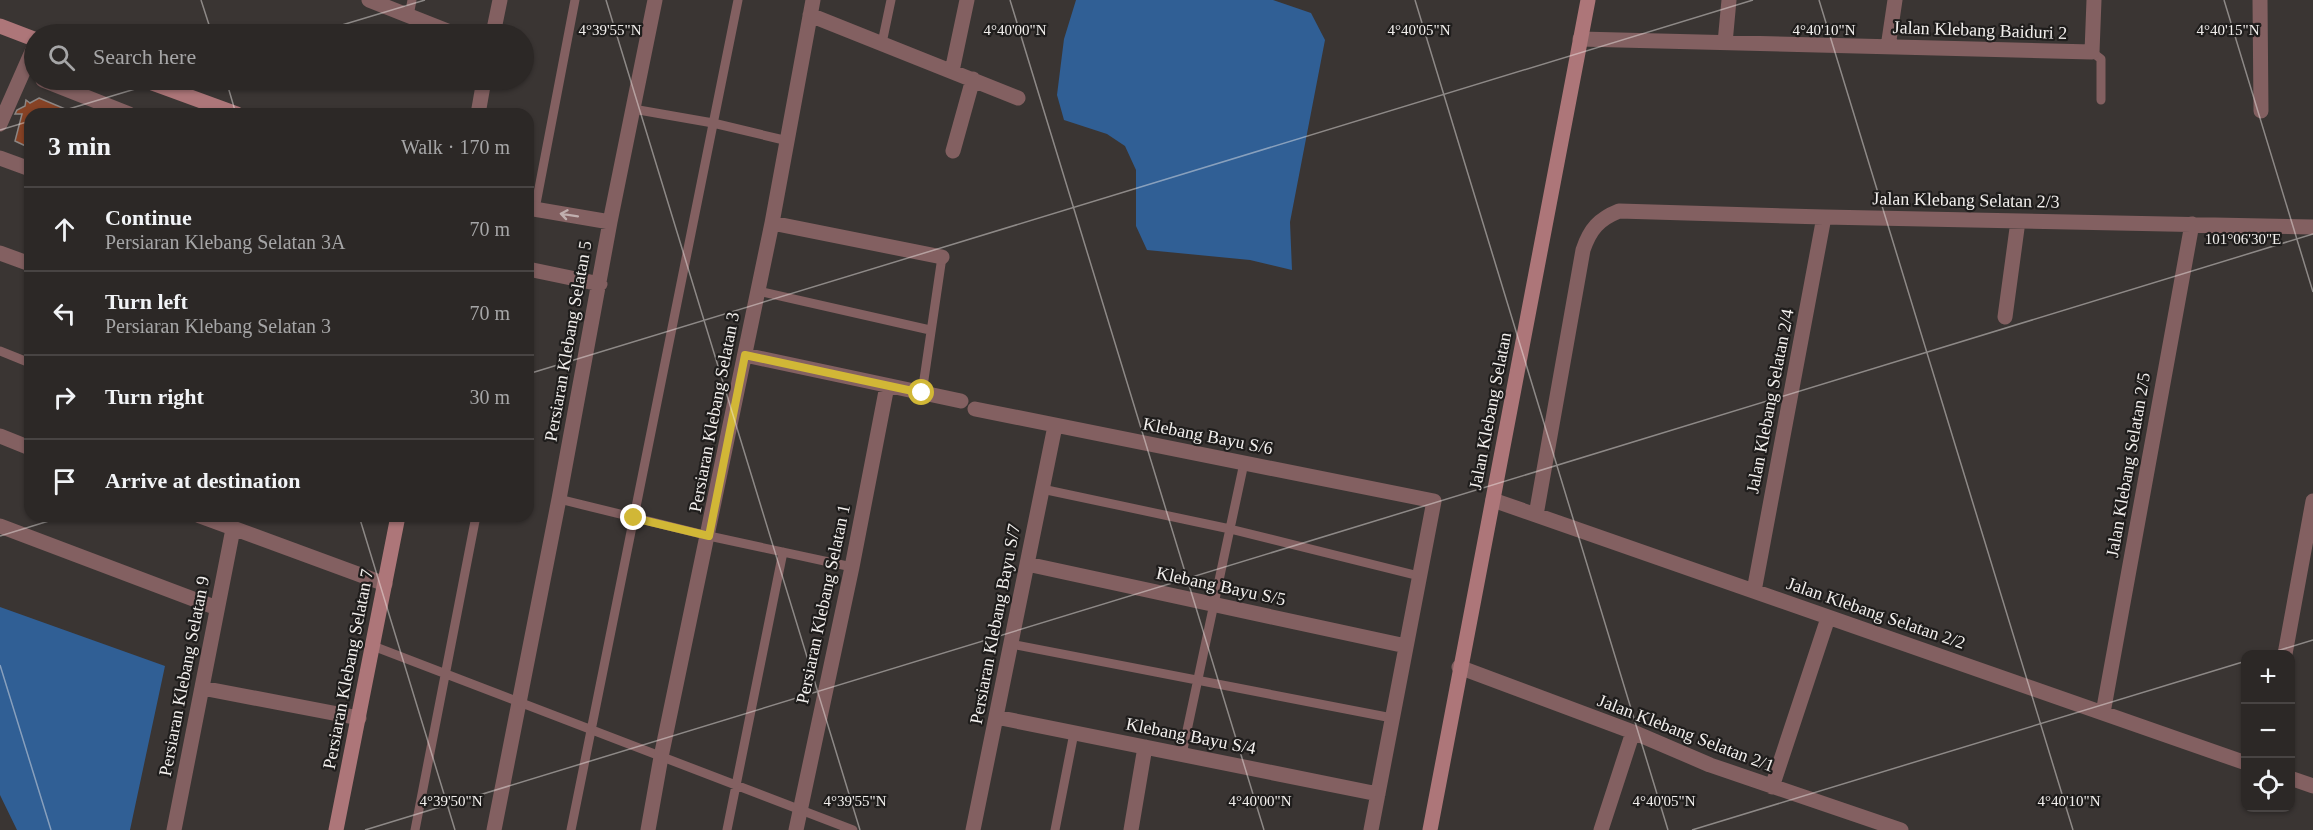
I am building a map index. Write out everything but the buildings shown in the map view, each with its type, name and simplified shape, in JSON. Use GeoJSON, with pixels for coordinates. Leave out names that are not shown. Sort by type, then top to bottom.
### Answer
{"type":"FeatureCollection","features":[{"type":"Feature","properties":{"kind":"street"},"geometry":{"type":"LineString","coordinates":[[369,0],[429,24]]}},
{"type":"Feature","properties":{"kind":"street"},"geometry":{"type":"LineString","coordinates":[[495,24],[500,0]]}},
{"type":"Feature","properties":{"kind":"street","name":"Persiaran Klebang Selatan 5"},"geometry":{"type":"LineString","coordinates":[[494,830],[559,499],[610,222],[655,0]]}},
{"type":"Feature","properties":{"kind":"street"},"geometry":{"type":"LineString","coordinates":[[952,71],[967,0]]}},
{"type":"Feature","properties":{"kind":"street","name":"Jalan Klebang Selatan"},"geometry":{"type":"LineString","coordinates":[[1430,830],[1459,667],[1588,0]]}},
{"type":"Feature","properties":{"kind":"street"},"geometry":{"type":"LineString","coordinates":[[1725,42],[1729,0]]}},
{"type":"Feature","properties":{"kind":"street"},"geometry":{"type":"LineString","coordinates":[[1888,47],[1895,0]]}},
{"type":"Feature","properties":{"kind":"street"},"geometry":{"type":"LineString","coordinates":[[2092,52],[2094,0]]}},
{"type":"Feature","properties":{"kind":"street"},"geometry":{"type":"LineString","coordinates":[[2260,0],[2261,111]]}},
{"type":"Feature","properties":{"kind":"street"},"geometry":{"type":"LineString","coordinates":[[812,8],[882,43],[1018,98]]}},
{"type":"Feature","properties":{"kind":"street","name":"Persiaran Klebang Selatan 3"},"geometry":{"type":"LineString","coordinates":[[648,830],[661,757],[709,536],[772,223],[812,8]]}},
{"type":"Feature","properties":{"kind":"street"},"geometry":{"type":"LineString","coordinates":[[0,26],[24,35]]}},
{"type":"Feature","properties":{"kind":"street","name":"Jalan Klebang Baiduri 2"},"geometry":{"type":"LineString","coordinates":[[1580,39],[2092,52]]}},
{"type":"Feature","properties":{"kind":"street"},"geometry":{"type":"LineString","coordinates":[[953,151],[973,79]]}},
{"type":"Feature","properties":{"kind":"street"},"geometry":{"type":"LineString","coordinates":[[0,124],[24,83]]}},
{"type":"Feature","properties":{"kind":"street"},"geometry":{"type":"LineString","coordinates":[[68,90],[114,108]]}},
{"type":"Feature","properties":{"kind":"street"},"geometry":{"type":"LineString","coordinates":[[171,90],[221,108]]}},
{"type":"Feature","properties":{"kind":"street"},"geometry":{"type":"LineString","coordinates":[[479,108],[482,90]]}},
{"type":"Feature","properties":{"kind":"street"},"geometry":{"type":"LineString","coordinates":[[0,158],[24,167]]}},
{"type":"Feature","properties":{"kind":"street"},"geometry":{"type":"LineString","coordinates":[[534,209],[610,222]]}},
{"type":"Feature","properties":{"kind":"street","name":"Jalan Klebang Selatan 2/3"},"geometry":{"type":"LineString","coordinates":[[1536,515],[1583,250],[1594,226],[1604,217],[1619,211],[1824,218],[2313,227]]}},
{"type":"Feature","properties":{"kind":"street","name":"Jalan Klebang Selatan 2/4"},"geometry":{"type":"LineString","coordinates":[[1754,591],[1824,218]]}},
{"type":"Feature","properties":{"kind":"street"},"geometry":{"type":"LineString","coordinates":[[2005,317],[2018,221]]}},
{"type":"Feature","properties":{"kind":"street"},"geometry":{"type":"LineString","coordinates":[[772,223],[942,257]]}},
{"type":"Feature","properties":{"kind":"street","name":"Jalan Klebang Selatan 2/5"},"geometry":{"type":"LineString","coordinates":[[2103,714],[2192,224]]}},
{"type":"Feature","properties":{"kind":"street"},"geometry":{"type":"LineString","coordinates":[[0,253],[24,262]]}},
{"type":"Feature","properties":{"kind":"street"},"geometry":{"type":"LineString","coordinates":[[534,270],[600,284]]}},
{"type":"Feature","properties":{"kind":"street","name":"Klebang Bayu S/6"},"geometry":{"type":"LineString","coordinates":[[745,355],[922,393],[1055,426],[1434,501],[1419,576]]}},
{"type":"Feature","properties":{"kind":"street","name":"Persiaran Klebang Selatan 1"},"geometry":{"type":"LineString","coordinates":[[796,830],[852,567],[887,386]]}},
{"type":"Feature","properties":{"kind":"street","name":"Persiaran Klebang Bayu S/7"},"geometry":{"type":"LineString","coordinates":[[974,830],[1055,426]]}},
{"type":"Feature","properties":{"kind":"street"},"geometry":{"type":"LineString","coordinates":[[0,436],[24,446]]}},
{"type":"Feature","properties":{"kind":"street","name":"Jalan Klebang Selatan 2/2"},"geometry":{"type":"LineString","coordinates":[[1493,500],[2241,761]]}},
{"type":"Feature","properties":{"kind":"street"},"geometry":{"type":"LineString","coordinates":[[2286,650],[2313,501]]}},
{"type":"Feature","properties":{"kind":"street"},"geometry":{"type":"LineString","coordinates":[[215,522],[385,584]]}},
{"type":"Feature","properties":{"kind":"street","name":"Persiaran Klebang Selatan 7"},"geometry":{"type":"LineString","coordinates":[[336,830],[397,522]]}},
{"type":"Feature","properties":{"kind":"street"},"geometry":{"type":"LineString","coordinates":[[0,526],[218,608]]}},
{"type":"Feature","properties":{"kind":"street","name":"Persiaran Klebang Selatan 9"},"geometry":{"type":"LineString","coordinates":[[174,830],[233,529]]}},
{"type":"Feature","properties":{"kind":"street","name":"Klebang Bayu S/5"},"geometry":{"type":"LineString","coordinates":[[1027,564],[1406,646]]}},
{"type":"Feature","properties":{"kind":"street"},"geometry":{"type":"LineString","coordinates":[[1371,830],[1419,576]]}},
{"type":"Feature","properties":{"kind":"street"},"geometry":{"type":"LineString","coordinates":[[1772,787],[1828,618]]}},
{"type":"Feature","properties":{"kind":"street","name":"Jalan Klebang Selatan 2/1"},"geometry":{"type":"LineString","coordinates":[[1459,667],[1633,732],[1710,765],[1901,830]]}},
{"type":"Feature","properties":{"kind":"street"},"geometry":{"type":"LineString","coordinates":[[202,688],[359,718]]}},
{"type":"Feature","properties":{"kind":"street","name":"Klebang Bayu S/4"},"geometry":{"type":"LineString","coordinates":[[996,717],[1378,794]]}},
{"type":"Feature","properties":{"kind":"street"},"geometry":{"type":"LineString","coordinates":[[1601,830],[1633,732]]}},
{"type":"Feature","properties":{"kind":"street"},"geometry":{"type":"LineString","coordinates":[[1134,829],[1145,747]]}},
{"type":"Feature","properties":{"kind":"street"},"geometry":{"type":"LineString","coordinates":[[2295,780],[2313,786]]}},
{"type":"Feature","properties":{"kind":"lane"},"geometry":{"type":"LineString","coordinates":[[409,16],[412,0]]}},
{"type":"Feature","properties":{"kind":"lane"},"geometry":{"type":"LineString","coordinates":[[534,195],[575,0]]}},
{"type":"Feature","properties":{"kind":"lane"},"geometry":{"type":"LineString","coordinates":[[571,830],[738,0]]}},
{"type":"Feature","properties":{"kind":"lane"},"geometry":{"type":"LineString","coordinates":[[882,43],[891,0]]}},
{"type":"Feature","properties":{"kind":"lane"},"geometry":{"type":"LineString","coordinates":[[2092,52],[2101,59],[2101,100]]}},
{"type":"Feature","properties":{"kind":"lane"},"geometry":{"type":"LineString","coordinates":[[633,108],[713,123],[788,141]]}},
{"type":"Feature","properties":{"kind":"lane"},"geometry":{"type":"LineString","coordinates":[[922,393],[942,257]]}},
{"type":"Feature","properties":{"kind":"lane"},"geometry":{"type":"LineString","coordinates":[[758,291],[930,330]]}},
{"type":"Feature","properties":{"kind":"lane"},"geometry":{"type":"LineString","coordinates":[[0,351],[24,361]]}},
{"type":"Feature","properties":{"kind":"lane"},"geometry":{"type":"LineString","coordinates":[[1182,754],[1244,463]]}},
{"type":"Feature","properties":{"kind":"lane"},"geometry":{"type":"LineString","coordinates":[[1042,489],[1230,530],[1419,576]]}},
{"type":"Feature","properties":{"kind":"lane"},"geometry":{"type":"LineString","coordinates":[[559,499],[709,536],[852,567]]}},
{"type":"Feature","properties":{"kind":"lane"},"geometry":{"type":"LineString","coordinates":[[415,830],[475,522]]}},
{"type":"Feature","properties":{"kind":"lane"},"geometry":{"type":"LineString","coordinates":[[727,830],[783,552]]}},
{"type":"Feature","properties":{"kind":"lane"},"geometry":{"type":"LineString","coordinates":[[1011,644],[1392,718]]}},
{"type":"Feature","properties":{"kind":"lane"},"geometry":{"type":"LineString","coordinates":[[373,645],[853,830]]}},
{"type":"Feature","properties":{"kind":"lane"},"geometry":{"type":"LineString","coordinates":[[1055,830],[1074,733]]}},
{"type":"Feature","properties":{"kind":"water"},"geometry":{"type":"Polygon","coordinates":[[[1076,0],[1273,0],[1311,13],[1325,40],[1290,222],[1292,270],[1250,260],[1147,250],[1136,226],[1136,170],[1125,146],[1107,134],[1064,120],[1057,95],[1064,39],[1076,0]]]}},
{"type":"Feature","properties":{"kind":"water"},"geometry":{"type":"Polygon","coordinates":[[[0,607],[165,666],[130,830],[17,830],[0,795],[0,607]]]}},
{"type":"Feature","properties":{"kind":"route"},"geometry":{"type":"LineString","coordinates":[[634,518],[709,536],[745,355],[922,393]]}}]}
